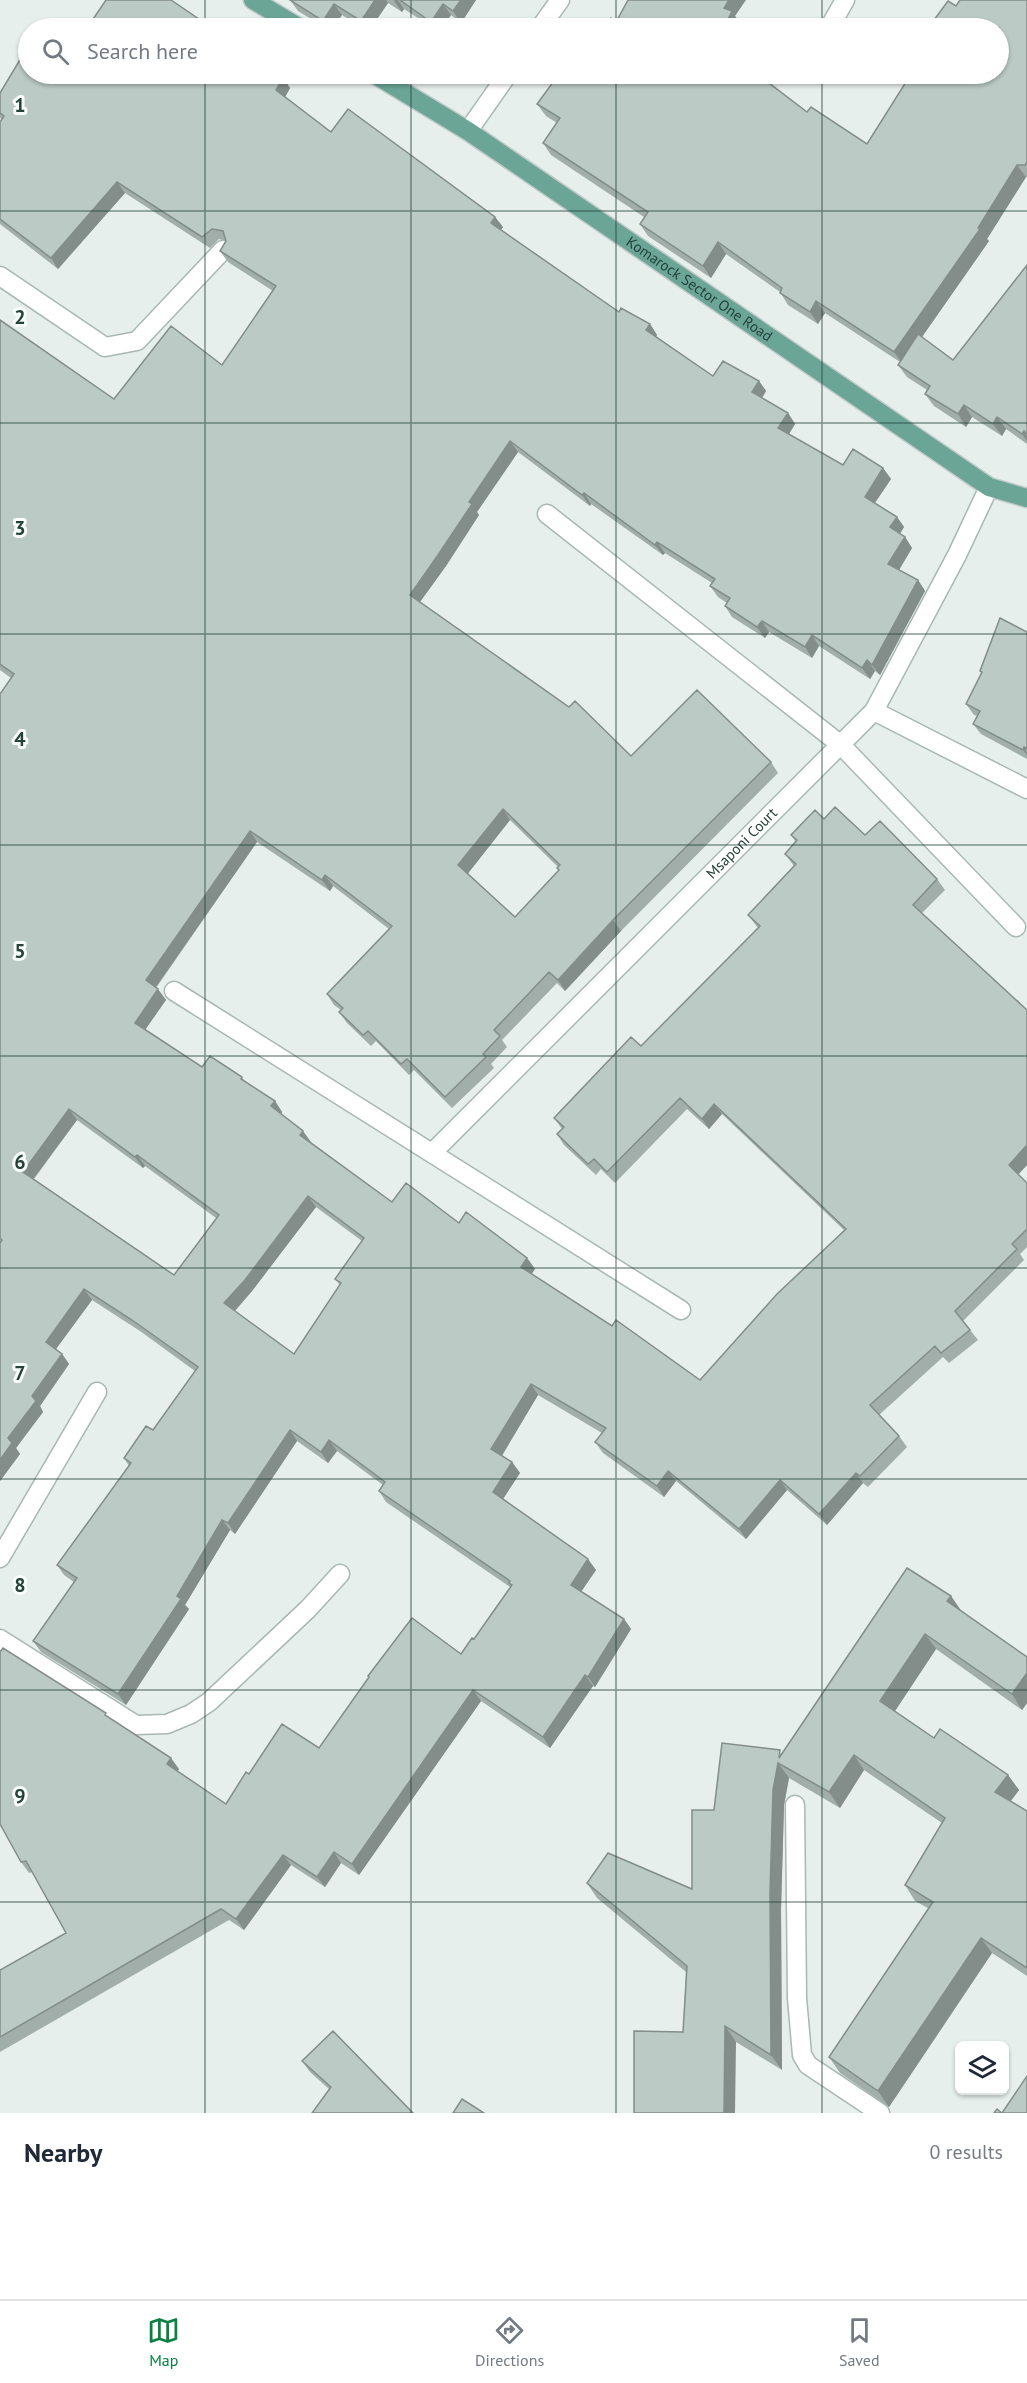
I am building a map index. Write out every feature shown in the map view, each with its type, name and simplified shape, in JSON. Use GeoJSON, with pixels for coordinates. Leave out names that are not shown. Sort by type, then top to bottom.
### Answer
{"type":"FeatureCollection","features":[{"type":"Feature","properties":{"kind":"main road"},"geometry":{"type":"LineString","coordinates":[[254,0],[284,18]]}},
{"type":"Feature","properties":{"kind":"main road","name":"Komarock Sector One Road"},"geometry":{"type":"LineString","coordinates":[[390,84],[468,131],[989,487],[1027,498]]}},
{"type":"Feature","properties":{"kind":"street"},"geometry":{"type":"LineString","coordinates":[[547,18],[560,0]]}},
{"type":"Feature","properties":{"kind":"street"},"geometry":{"type":"LineString","coordinates":[[835,18],[845,0]]}},
{"type":"Feature","properties":{"kind":"street"},"geometry":{"type":"LineString","coordinates":[[468,131],[501,84]]}},
{"type":"Feature","properties":{"kind":"street"},"geometry":{"type":"LineString","coordinates":[[0,276],[105,347],[136,341],[223,250]]}},
{"type":"Feature","properties":{"kind":"street","name":"Msaponi Court"},"geometry":{"type":"LineString","coordinates":[[432,1153],[874,711],[957,555],[989,487]]}},
{"type":"Feature","properties":{"kind":"street"},"geometry":{"type":"LineString","coordinates":[[547,514],[842,745],[1016,927]]}},
{"type":"Feature","properties":{"kind":"street"},"geometry":{"type":"LineString","coordinates":[[874,711],[1027,789]]}},
{"type":"Feature","properties":{"kind":"street"},"geometry":{"type":"LineString","coordinates":[[174,991],[681,1310]]}},
{"type":"Feature","properties":{"kind":"street"},"geometry":{"type":"LineString","coordinates":[[0,1558],[97,1392]]}},
{"type":"Feature","properties":{"kind":"street"},"geometry":{"type":"LineString","coordinates":[[0,1639],[136,1725],[167,1724],[191,1714],[209,1702],[309,1609],[340,1574]]}},
{"type":"Feature","properties":{"kind":"street"},"geometry":{"type":"LineString","coordinates":[[795,1805],[797,1998],[802,2055],[808,2065],[880,2113]]}},
{"type":"Feature","properties":{"kind":"building"},"geometry":{"type":"Polygon","coordinates":[[[106,0],[171,0],[197,18],[94,18],[106,0]]]}},
{"type":"Feature","properties":{"kind":"building"},"geometry":{"type":"Polygon","coordinates":[[[290,0],[375,0],[363,18],[356,18],[334,4],[325,18],[318,18],[290,0]]]}},
{"type":"Feature","properties":{"kind":"building"},"geometry":{"type":"Polygon","coordinates":[[[400,0],[461,0],[453,11],[443,4],[434,18],[425,18],[400,0]]]}},
{"type":"Feature","properties":{"kind":"building"},"geometry":{"type":"Polygon","coordinates":[[[628,0],[729,0],[724,8],[732,11],[729,18],[618,18],[628,0]]]}},
{"type":"Feature","properties":{"kind":"building"},"geometry":{"type":"Polygon","coordinates":[[[960,0],[1027,0],[1027,162],[1025,165],[1017,165],[978,228],[980,229],[894,352],[816,301],[810,312],[780,293],[782,288],[718,242],[703,266],[640,224],[648,212],[543,143],[560,118],[537,104],[552,84],[770,84],[807,112],[811,107],[867,144],[905,84],[1009,84],[1009,18],[935,18],[948,1],[956,6],[960,0]]]}},
{"type":"Feature","properties":{"kind":"building"},"geometry":{"type":"Polygon","coordinates":[[[18,63],[18,84],[280,84],[276,90],[331,132],[348,109],[495,217],[491,223],[619,312],[621,308],[650,324],[646,330],[713,376],[723,361],[759,381],[752,392],[788,413],[778,428],[843,465],[853,449],[883,468],[865,497],[897,517],[890,527],[905,537],[888,564],[918,580],[872,665],[867,660],[862,668],[812,635],[805,647],[762,621],[757,627],[725,606],[730,598],[710,586],[715,579],[657,542],[655,545],[584,493],[582,495],[510,441],[469,502],[472,504],[410,595],[569,707],[575,701],[631,756],[697,690],[771,762],[613,920],[558,980],[549,972],[494,1030],[500,1036],[483,1054],[486,1057],[445,1097],[407,1059],[401,1064],[368,1031],[363,1035],[339,1012],[343,1008],[327,994],[392,926],[325,875],[322,880],[250,831],[146,980],[158,989],[135,1023],[202,1067],[210,1056],[242,1077],[241,1079],[275,1101],[271,1106],[303,1131],[300,1135],[392,1202],[406,1183],[459,1223],[466,1212],[527,1258],[521,1267],[612,1326],[616,1320],[700,1380],[777,1294],[846,1229],[714,1104],[702,1119],[680,1098],[607,1172],[594,1159],[588,1164],[557,1134],[564,1127],[554,1118],[631,1037],[641,1046],[760,926],[748,915],[796,864],[785,854],[797,840],[791,835],[815,810],[824,819],[835,807],[865,835],[880,821],[937,879],[913,905],[1027,1010],[1027,1145],[1009,1165],[1027,1183],[1027,1229],[1012,1244],[1017,1249],[955,1311],[970,1330],[941,1353],[935,1346],[870,1405],[899,1436],[860,1476],[856,1473],[819,1514],[780,1480],[739,1529],[668,1471],[657,1486],[595,1442],[606,1428],[531,1384],[491,1449],[512,1462],[493,1492],[588,1559],[571,1585],[624,1619],[588,1677],[585,1675],[543,1737],[473,1690],[352,1864],[334,1852],[317,1877],[283,1855],[236,1919],[221,1909],[0,2037],[0,1970],[66,1933],[26,1861],[21,1862],[0,1824],[0,1652],[3,1648],[106,1713],[105,1715],[171,1758],[167,1764],[226,1804],[246,1772],[249,1774],[282,1724],[319,1748],[368,1676],[412,1618],[461,1654],[512,1585],[510,1581],[379,1491],[385,1482],[329,1440],[321,1452],[290,1430],[228,1523],[222,1520],[177,1596],[181,1599],[118,1694],[33,1641],[77,1578],[57,1565],[131,1463],[124,1458],[146,1426],[153,1430],[198,1367],[84,1289],[46,1342],[62,1354],[32,1396],[36,1401],[8,1438],[12,1443],[0,1460],[0,1243],[2,1240],[0,1238],[0,694],[14,674],[0,664],[0,320],[114,399],[171,326],[222,365],[276,286],[220,251],[226,241],[223,231],[212,229],[202,237],[117,182],[51,258],[0,219],[0,122],[4,116],[0,113],[0,93],[18,63]],[[503,809],[458,865],[515,917],[559,870],[557,868],[560,865],[503,809]],[[69,1109],[23,1172],[174,1275],[219,1215],[69,1109]],[[308,1196],[245,1280],[224,1303],[294,1354],[341,1283],[335,1279],[364,1238],[308,1196]]]}},
{"type":"Feature","properties":{"kind":"building"},"geometry":{"type":"Polygon","coordinates":[[[1027,265],[1027,434],[1024,431],[1022,434],[997,417],[993,424],[964,405],[958,414],[925,394],[930,386],[898,365],[918,334],[953,360],[1027,265]]]}},
{"type":"Feature","properties":{"kind":"building"},"geometry":{"type":"Polygon","coordinates":[[[1000,618],[1027,632],[1027,749],[1024,747],[1023,750],[973,724],[980,711],[966,704],[982,672],[980,671],[1000,618]]]}},
{"type":"Feature","properties":{"kind":"building"},"geometry":{"type":"Polygon","coordinates":[[[907,1568],[951,1596],[947,1601],[1027,1657],[1027,1673],[1012,1694],[925,1634],[880,1701],[934,1738],[940,1729],[1008,1775],[995,1792],[1027,1811],[1027,1968],[981,1938],[878,2091],[829,2057],[933,1902],[905,1885],[945,1818],[854,1755],[829,1792],[778,1763],[773,1790],[770,1894],[771,2055],[725,2026],[724,2113],[634,2113],[634,2031],[683,2032],[687,1966],[587,1883],[608,1853],[692,1889],[692,1810],[714,1810],[722,1743],[780,1750],[779,1758],[907,1568]]]}},
{"type":"Feature","properties":{"kind":"building"},"geometry":{"type":"Polygon","coordinates":[[[333,2031],[413,2113],[312,2113],[331,2087],[302,2061],[333,2031]]]}},
{"type":"Feature","properties":{"kind":"building"},"geometry":{"type":"Polygon","coordinates":[[[1027,2076],[1027,2113],[1002,2113],[1027,2076]]]}},
{"type":"Feature","properties":{"kind":"building"},"geometry":{"type":"Polygon","coordinates":[[[462,2099],[484,2113],[453,2113],[462,2099]]]}}]}
